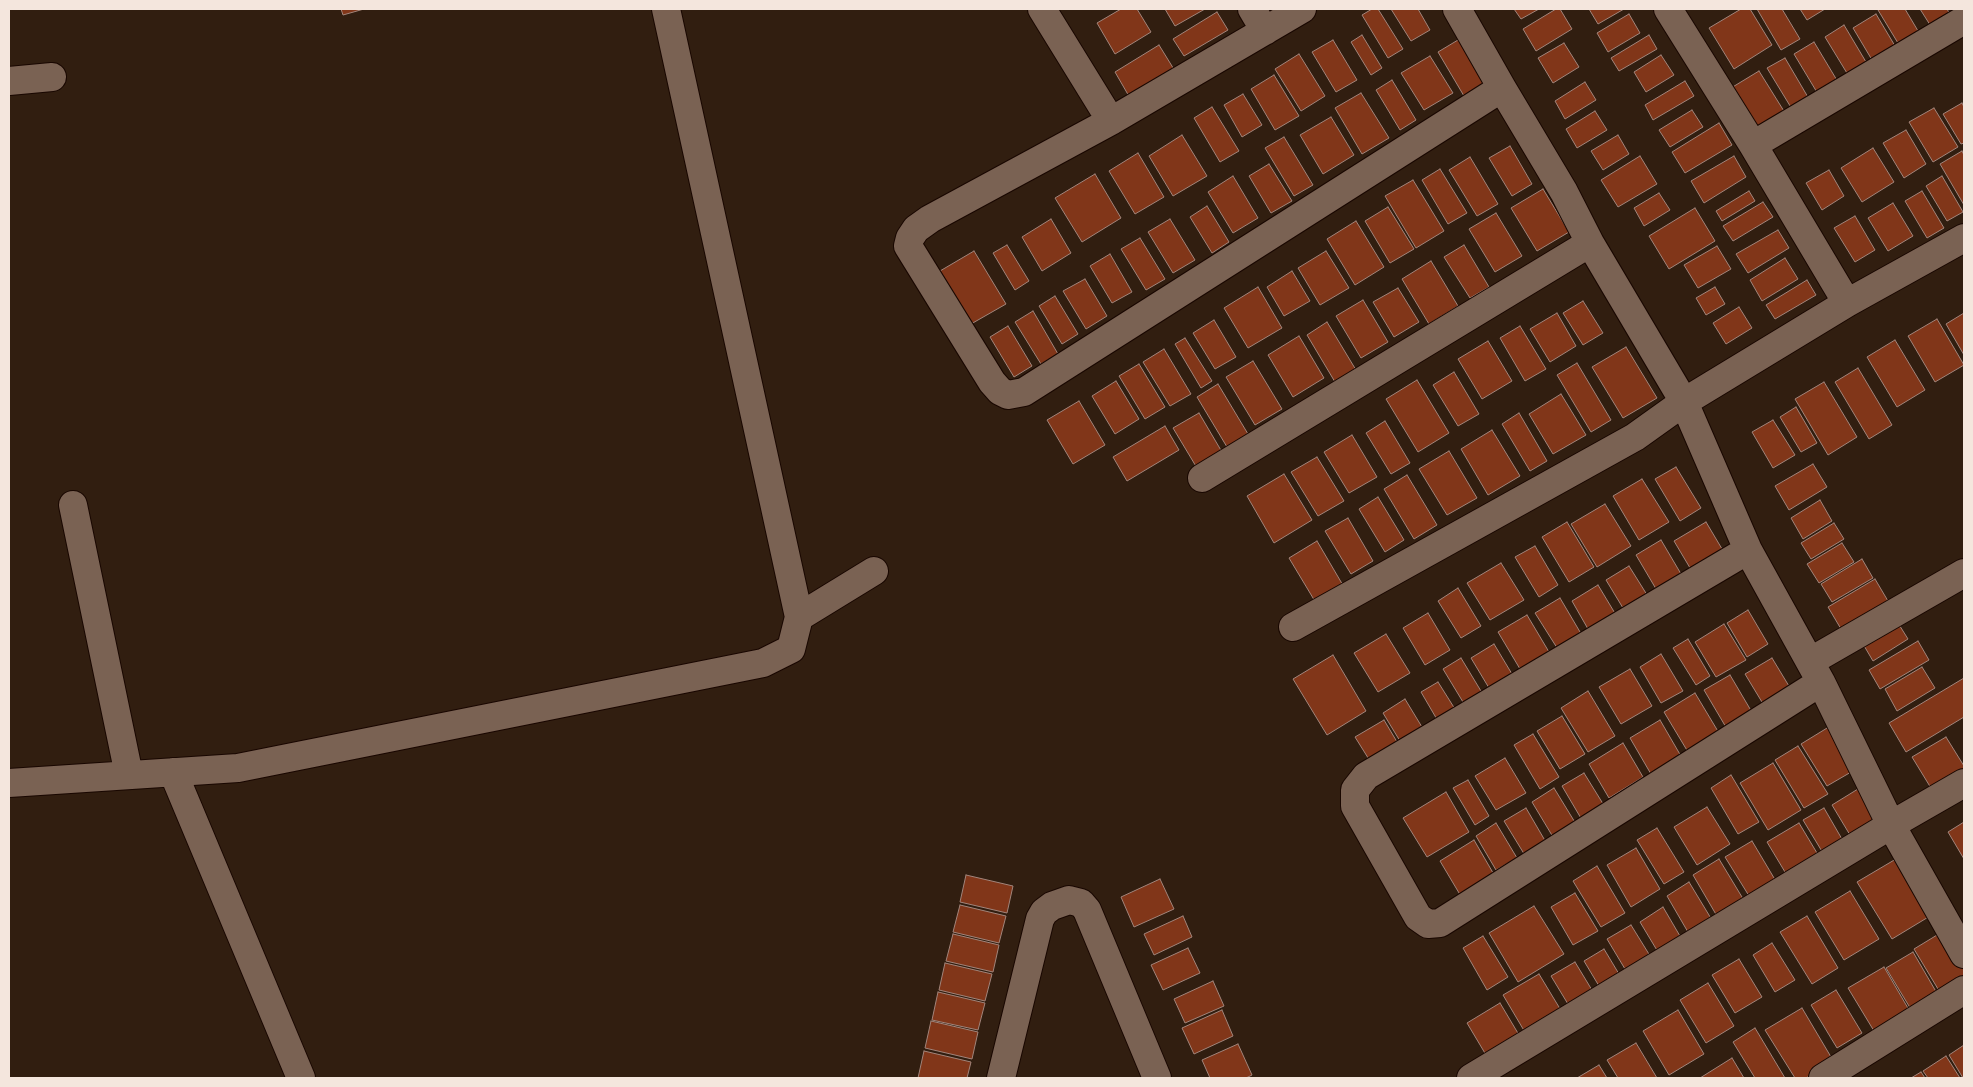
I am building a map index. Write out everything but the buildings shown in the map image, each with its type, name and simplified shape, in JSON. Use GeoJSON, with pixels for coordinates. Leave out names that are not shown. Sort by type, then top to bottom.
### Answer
{"type":"FeatureCollection","features":[{"type":"Feature","properties":{"kind":"street"},"geometry":{"type":"LineString","coordinates":[[9,783],[238,768],[763,663],[791,650],[799,617],[666,9]]}},
{"type":"Feature","properties":{"kind":"street"},"geometry":{"type":"LineString","coordinates":[[1042,9],[1111,121]]}},
{"type":"Feature","properties":{"kind":"street"},"geometry":{"type":"LineString","coordinates":[[1302,9],[1259,20],[1111,121],[930,219],[916,229],[910,238],[908,246],[992,382],[1000,391],[1008,395],[1024,392],[1502,88]]}},
{"type":"Feature","properties":{"kind":"street"},"geometry":{"type":"LineString","coordinates":[[1457,9],[1564,192],[1590,243],[1684,402],[1748,550],[1816,671],[1891,825],[1964,954]]}},
{"type":"Feature","properties":{"kind":"street"},"geometry":{"type":"LineString","coordinates":[[1668,9],[1753,145],[1847,303]]}},
{"type":"Feature","properties":{"kind":"street"},"geometry":{"type":"LineString","coordinates":[[1753,145],[1964,20]]}},
{"type":"Feature","properties":{"kind":"street"},"geometry":{"type":"LineString","coordinates":[[9,81],[52,77]]}},
{"type":"Feature","properties":{"kind":"street"},"geometry":{"type":"LineString","coordinates":[[1293,627],[1635,437],[1684,402],[1847,303],[1964,238]]}},
{"type":"Feature","properties":{"kind":"street"},"geometry":{"type":"LineString","coordinates":[[1202,478],[1590,243]]}},
{"type":"Feature","properties":{"kind":"street"},"geometry":{"type":"LineString","coordinates":[[73,505],[129,775]]}},
{"type":"Feature","properties":{"kind":"street"},"geometry":{"type":"LineString","coordinates":[[1748,550],[1366,776],[1355,790],[1355,806],[1418,917],[1428,924],[1440,923],[1964,573]]}},
{"type":"Feature","properties":{"kind":"street"},"geometry":{"type":"LineString","coordinates":[[799,617],[874,571]]}},
{"type":"Feature","properties":{"kind":"street"},"geometry":{"type":"LineString","coordinates":[[173,772],[302,1078]]}},
{"type":"Feature","properties":{"kind":"street"},"geometry":{"type":"LineString","coordinates":[[1472,1078],[1891,825],[1964,783]]}},
{"type":"Feature","properties":{"kind":"street"},"geometry":{"type":"LineString","coordinates":[[1001,1078],[1040,920],[1044,912],[1052,906],[1069,900],[1081,903],[1087,910],[1157,1078]]}},
{"type":"Feature","properties":{"kind":"street"},"geometry":{"type":"LineString","coordinates":[[1823,1078],[1964,990]]}}]}
